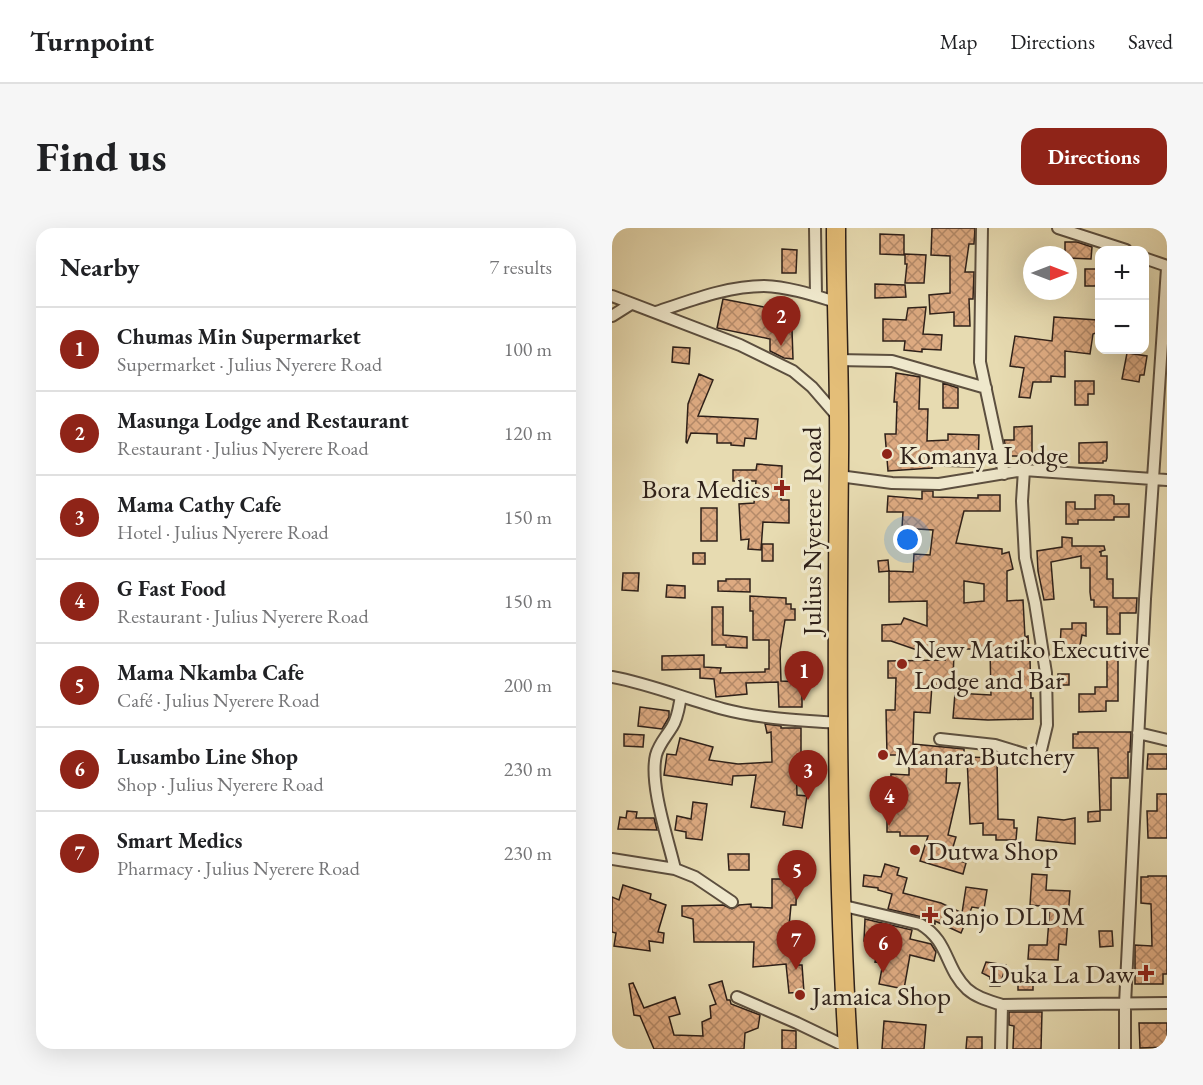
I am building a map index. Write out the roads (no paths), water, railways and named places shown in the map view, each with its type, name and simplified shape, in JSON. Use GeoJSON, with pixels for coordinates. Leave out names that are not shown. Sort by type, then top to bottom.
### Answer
{"type":"FeatureCollection","features":[{"type":"Feature","properties":{"kind":"highway","name":"Julius Nyerere Road"},"geometry":{"type":"LineString","coordinates":[[836,228],[840,905],[848,1048]]}},
{"type":"Feature","properties":{"kind":"street"},"geometry":{"type":"LineString","coordinates":[[815,228],[816,295]]}},
{"type":"Feature","properties":{"kind":"street"},"geometry":{"type":"LineString","coordinates":[[982,228],[980,362],[1004,474]]}},
{"type":"Feature","properties":{"kind":"street"},"geometry":{"type":"LineString","coordinates":[[1058,228],[1114,246]]}},
{"type":"Feature","properties":{"kind":"street"},"geometry":{"type":"LineString","coordinates":[[1125,1049],[1125,1004],[1138,733],[1167,267],[1149,260]]}},
{"type":"Feature","properties":{"kind":"street"},"geometry":{"type":"LineString","coordinates":[[656,312],[710,295],[764,286],[807,292],[836,302]]}},
{"type":"Feature","properties":{"kind":"street"},"geometry":{"type":"LineString","coordinates":[[612,296],[740,345],[793,371],[828,404],[838,418]]}},
{"type":"Feature","properties":{"kind":"street"},"geometry":{"type":"LineString","coordinates":[[612,316],[631,304]]}},
{"type":"Feature","properties":{"kind":"street"},"geometry":{"type":"LineString","coordinates":[[837,360],[892,361],[986,388]]}},
{"type":"Feature","properties":{"kind":"street"},"geometry":{"type":"LineString","coordinates":[[940,739],[995,745],[1031,756],[1041,750],[1047,725],[1046,673],[1025,558],[1022,501],[1024,470]]}},
{"type":"Feature","properties":{"kind":"street"},"geometry":{"type":"LineString","coordinates":[[839,476],[892,483],[939,484],[1024,470],[1167,480]]}},
{"type":"Feature","properties":{"kind":"street"},"geometry":{"type":"LineString","coordinates":[[612,677],[634,681],[725,710],[768,718],[838,723]]}},
{"type":"Feature","properties":{"kind":"street"},"geometry":{"type":"LineString","coordinates":[[675,868],[655,777],[656,757],[660,744],[676,718],[681,696]]}},
{"type":"Feature","properties":{"kind":"street"},"geometry":{"type":"LineString","coordinates":[[1138,733],[1167,741]]}},
{"type":"Feature","properties":{"kind":"street"},"geometry":{"type":"LineString","coordinates":[[612,859],[675,868],[695,877],[732,902]]}},
{"type":"Feature","properties":{"kind":"street"},"geometry":{"type":"LineString","coordinates":[[840,905],[920,924],[930,930],[939,940],[954,972],[968,989],[982,999],[1002,1005],[1167,1003]]}},
{"type":"Feature","properties":{"kind":"street"},"geometry":{"type":"LineString","coordinates":[[737,998],[797,1023],[848,1048]]}},
{"type":"Feature","properties":{"kind":"street"},"geometry":{"type":"LineString","coordinates":[[1001,1049],[1002,1005]]}},
{"type":"Feature","properties":{"kind":"place","name":"Masunga Lodge and Restaurant"},"geometry":{"type":"Point","coordinates":[781,346]}},
{"type":"Feature","properties":{"kind":"place","name":"Komanya Lodge"},"geometry":{"type":"Point","coordinates":[887,454]}},
{"type":"Feature","properties":{"kind":"place","name":"Bora Medics"},"geometry":{"type":"Point","coordinates":[782,488]}},
{"type":"Feature","properties":{"kind":"place","name":"New Matiko Executive Lodge and Bar"},"geometry":{"type":"Point","coordinates":[902,664]}},
{"type":"Feature","properties":{"kind":"place","name":"Chumas Min Supermarket"},"geometry":{"type":"Point","coordinates":[804,701]}},
{"type":"Feature","properties":{"kind":"place","name":"Manara Butchery"},"geometry":{"type":"Point","coordinates":[883,755]}},
{"type":"Feature","properties":{"kind":"place","name":"Mama Cathy Cafe"},"geometry":{"type":"Point","coordinates":[808,800]}},
{"type":"Feature","properties":{"kind":"place","name":"G Fast Food"},"geometry":{"type":"Point","coordinates":[889,826]}},
{"type":"Feature","properties":{"kind":"place","name":"Dutwa Shop"},"geometry":{"type":"Point","coordinates":[915,850]}},
{"type":"Feature","properties":{"kind":"place","name":"Mama Nkamba Cafe"},"geometry":{"type":"Point","coordinates":[797,900]}},
{"type":"Feature","properties":{"kind":"place","name":"Sanjo DLDM"},"geometry":{"type":"Point","coordinates":[930,915]}},
{"type":"Feature","properties":{"kind":"place","name":"Smart Medics"},"geometry":{"type":"Point","coordinates":[796,970]}},
{"type":"Feature","properties":{"kind":"place","name":"Lusambo Line Shop"},"geometry":{"type":"Point","coordinates":[883,973]}},
{"type":"Feature","properties":{"kind":"place","name":"Duka La Daw"},"geometry":{"type":"Point","coordinates":[1146,973]}},
{"type":"Feature","properties":{"kind":"place","name":"Jamaica Shop"},"geometry":{"type":"Point","coordinates":[800,995]}}]}
